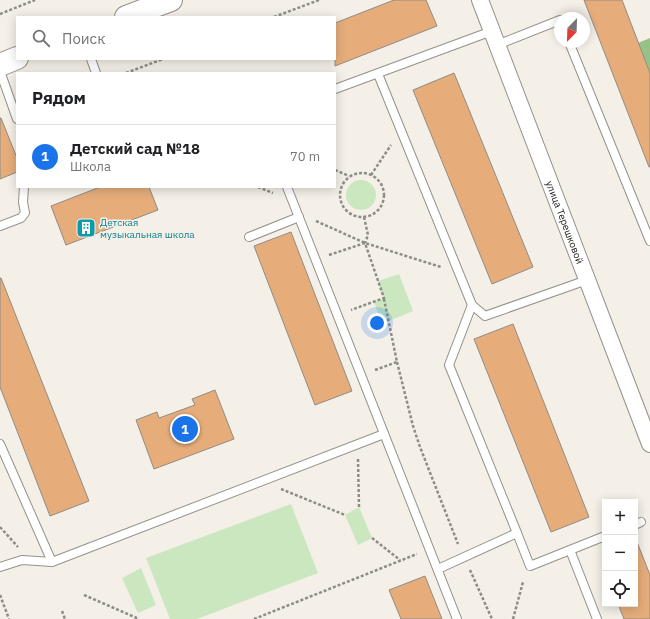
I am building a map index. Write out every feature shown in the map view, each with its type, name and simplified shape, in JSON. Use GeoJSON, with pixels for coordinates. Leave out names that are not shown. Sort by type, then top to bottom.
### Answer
{"type":"FeatureCollection","features":[{"type":"Feature","properties":{"kind":"main road"},"geometry":{"type":"LineString","coordinates":[[129,16],[171,0]]}},
{"type":"Feature","properties":{"kind":"main road"},"geometry":{"type":"LineString","coordinates":[[0,64],[16,58]]}},
{"type":"Feature","properties":{"kind":"street","name":"улица Терешковой"},"geometry":{"type":"LineString","coordinates":[[480,0],[650,442]]}},
{"type":"Feature","properties":{"kind":"lane"},"geometry":{"type":"LineString","coordinates":[[336,89],[494,38],[554,22]]}},
{"type":"Feature","properties":{"kind":"lane"},"geometry":{"type":"LineString","coordinates":[[571,48],[650,241]]}},
{"type":"Feature","properties":{"kind":"lane"},"geometry":{"type":"LineString","coordinates":[[91,60],[96,72]]}},
{"type":"Feature","properties":{"kind":"lane"},"geometry":{"type":"LineString","coordinates":[[0,72],[16,116]]}},
{"type":"Feature","properties":{"kind":"lane"},"geometry":{"type":"LineString","coordinates":[[378,74],[472,305],[484,316],[587,280]]}},
{"type":"Feature","properties":{"kind":"lane"},"geometry":{"type":"LineString","coordinates":[[0,226],[21,218],[25,213],[23,202],[24,188]]}},
{"type":"Feature","properties":{"kind":"lane"},"geometry":{"type":"LineString","coordinates":[[287,188],[457,619]]}},
{"type":"Feature","properties":{"kind":"lane"},"geometry":{"type":"LineString","coordinates":[[249,237],[298,215]]}},
{"type":"Feature","properties":{"kind":"lane"},"geometry":{"type":"LineString","coordinates":[[472,305],[449,365],[530,566],[602,537]]}},
{"type":"Feature","properties":{"kind":"lane"},"geometry":{"type":"LineString","coordinates":[[0,567],[22,560],[52,562],[384,434]]}},
{"type":"Feature","properties":{"kind":"lane"},"geometry":{"type":"LineString","coordinates":[[0,444],[52,562]]}},
{"type":"Feature","properties":{"kind":"lane"},"geometry":{"type":"LineString","coordinates":[[438,569],[517,533]]}},
{"type":"Feature","properties":{"kind":"lane"},"geometry":{"type":"LineString","coordinates":[[570,550],[597,619]]}},
{"type":"Feature","properties":{"kind":"path"},"geometry":{"type":"LineString","coordinates":[[0,14],[35,0]]}},
{"type":"Feature","properties":{"kind":"path"},"geometry":{"type":"LineString","coordinates":[[277,16],[319,0]]}},
{"type":"Feature","properties":{"kind":"path"},"geometry":{"type":"LineString","coordinates":[[129,72],[160,60]]}},
{"type":"Feature","properties":{"kind":"path"},"geometry":{"type":"LineString","coordinates":[[371,174],[401,130]]}},
{"type":"Feature","properties":{"kind":"path"},"geometry":{"type":"LineString","coordinates":[[336,170],[349,176]]}},
{"type":"Feature","properties":{"kind":"path"},"geometry":{"type":"LineString","coordinates":[[364,172],[371,174],[379,180],[384,189],[384,199],[380,208],[373,214],[364,217],[354,216],[346,211],[341,202],[340,193],[343,184],[349,176],[364,172]]}},
{"type":"Feature","properties":{"kind":"path"},"geometry":{"type":"LineString","coordinates":[[298,215],[365,243],[459,272]]}},
{"type":"Feature","properties":{"kind":"path"},"geometry":{"type":"LineString","coordinates":[[364,217],[368,235],[365,243],[384,298],[397,362],[413,426],[455,536],[492,619]]}},
{"type":"Feature","properties":{"kind":"path"},"geometry":{"type":"LineString","coordinates":[[316,260],[365,243]]}},
{"type":"Feature","properties":{"kind":"path"},"geometry":{"type":"LineString","coordinates":[[338,315],[384,298]]}},
{"type":"Feature","properties":{"kind":"path"},"geometry":{"type":"LineString","coordinates":[[361,375],[397,362]]}},
{"type":"Feature","properties":{"kind":"path"},"geometry":{"type":"LineString","coordinates":[[358,444],[359,507]]}},
{"type":"Feature","properties":{"kind":"path"},"geometry":{"type":"LineString","coordinates":[[261,482],[345,515]]}},
{"type":"Feature","properties":{"kind":"path"},"geometry":{"type":"LineString","coordinates":[[0,527],[20,548]]}},
{"type":"Feature","properties":{"kind":"path"},"geometry":{"type":"LineString","coordinates":[[372,538],[400,560]]}},
{"type":"Feature","properties":{"kind":"path"},"geometry":{"type":"LineString","coordinates":[[254,619],[430,548]]}},
{"type":"Feature","properties":{"kind":"path"},"geometry":{"type":"LineString","coordinates":[[513,619],[523,582]]}},
{"type":"Feature","properties":{"kind":"path"},"geometry":{"type":"LineString","coordinates":[[0,595],[9,619]]}},
{"type":"Feature","properties":{"kind":"path"},"geometry":{"type":"LineString","coordinates":[[84,595],[139,619]]}},
{"type":"Feature","properties":{"kind":"path"},"geometry":{"type":"LineString","coordinates":[[62,611],[65,619]]}},
{"type":"Feature","properties":{"kind":"green space"},"geometry":{"type":"Polygon","coordinates":[[[650,38],[650,73],[638,43],[650,38]]]}},
{"type":"Feature","properties":{"kind":"green space"},"geometry":{"type":"Polygon","coordinates":[[[361,180],[372,184],[376,195],[372,206],[361,210],[350,206],[346,195],[350,184],[361,180]]]}},
{"type":"Feature","properties":{"kind":"green space"},"geometry":{"type":"Polygon","coordinates":[[[399,274],[413,311],[382,324],[374,302],[384,298],[378,281],[399,274]]]}},
{"type":"Feature","properties":{"kind":"green space"},"geometry":{"type":"Polygon","coordinates":[[[291,504],[318,573],[197,619],[170,619],[146,558],[291,504]]]}},
{"type":"Feature","properties":{"kind":"green space"},"geometry":{"type":"Polygon","coordinates":[[[359,507],[372,538],[358,545],[345,515],[359,507]]]}},
{"type":"Feature","properties":{"kind":"green space"},"geometry":{"type":"Polygon","coordinates":[[[141,568],[156,605],[138,613],[122,578],[141,568]]]}},
{"type":"Feature","properties":{"kind":"building"},"geometry":{"type":"Polygon","coordinates":[[[394,0],[426,0],[437,26],[335,66],[336,23],[394,0]]]}},
{"type":"Feature","properties":{"kind":"building"},"geometry":{"type":"Polygon","coordinates":[[[584,0],[622,0],[650,73],[650,167],[590,15],[590,12],[584,0]]]}},
{"type":"Feature","properties":{"kind":"building"},"geometry":{"type":"Polygon","coordinates":[[[454,73],[533,267],[492,284],[413,90],[454,73]]]}},
{"type":"Feature","properties":{"kind":"building"},"geometry":{"type":"Polygon","coordinates":[[[1,118],[16,156],[16,172],[0,179],[1,118]]]}},
{"type":"Feature","properties":{"kind":"building","name":"Детская музыкальная школа"},"geometry":{"type":"Polygon","coordinates":[[[97,188],[149,188],[158,210],[66,245],[51,206],[97,188]]]}},
{"type":"Feature","properties":{"kind":"building"},"geometry":{"type":"Polygon","coordinates":[[[291,232],[352,391],[315,405],[254,246],[291,232]]]}},
{"type":"Feature","properties":{"kind":"building"},"geometry":{"type":"Polygon","coordinates":[[[0,278],[89,501],[50,516],[0,387],[0,278]]]}},
{"type":"Feature","properties":{"kind":"building"},"geometry":{"type":"Polygon","coordinates":[[[513,324],[589,517],[551,532],[474,339],[513,324]]]}},
{"type":"Feature","properties":{"kind":"building"},"geometry":{"type":"Polygon","coordinates":[[[215,390],[234,439],[154,469],[136,420],[157,412],[159,418],[195,405],[192,399],[215,390]]]}},
{"type":"Feature","properties":{"kind":"building"},"geometry":{"type":"Polygon","coordinates":[[[638,545],[650,575],[650,619],[624,619],[619,607],[638,607],[638,545]]]}},
{"type":"Feature","properties":{"kind":"building"},"geometry":{"type":"Polygon","coordinates":[[[425,576],[442,619],[401,619],[389,590],[425,576]]]}},
{"type":"Feature","properties":{"kind":"place","name":"Детская музыкальная школа"},"geometry":{"type":"Point","coordinates":[86,228]}},
{"type":"Feature","properties":{"kind":"place","name":"Детский сад №18"},"geometry":{"type":"Point","coordinates":[185,429]}}]}
